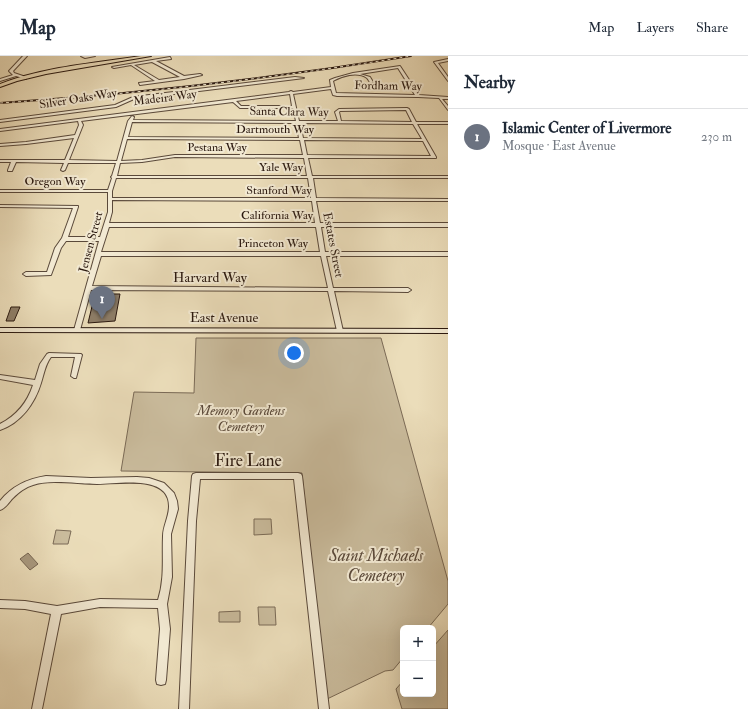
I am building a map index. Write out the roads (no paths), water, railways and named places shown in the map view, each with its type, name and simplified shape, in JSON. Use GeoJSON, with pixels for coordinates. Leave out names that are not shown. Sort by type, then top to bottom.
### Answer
{"type":"FeatureCollection","features":[{"type":"Feature","properties":{"kind":"main road"},"geometry":{"type":"LineString","coordinates":[[0,86],[25,78],[136,57],[149,56]]}},
{"type":"Feature","properties":{"kind":"main road"},"geometry":{"type":"LineString","coordinates":[[0,89],[25,78]]}},
{"type":"Feature","properties":{"kind":"main road","name":"East Avenue"},"geometry":{"type":"LineString","coordinates":[[0,330],[448,331]]}},
{"type":"Feature","properties":{"kind":"street"},"geometry":{"type":"LineString","coordinates":[[25,56],[11,71],[17,76],[25,78]]}},
{"type":"Feature","properties":{"kind":"street"},"geometry":{"type":"LineString","coordinates":[[83,56],[85,58],[93,56]]}},
{"type":"Feature","properties":{"kind":"street"},"geometry":{"type":"LineString","coordinates":[[136,57],[142,63]]}},
{"type":"Feature","properties":{"kind":"street"},"geometry":{"type":"LineString","coordinates":[[114,68],[170,58]]}},
{"type":"Feature","properties":{"kind":"street"},"geometry":{"type":"LineString","coordinates":[[448,60],[436,62],[448,80]]}},
{"type":"Feature","properties":{"kind":"street"},"geometry":{"type":"LineString","coordinates":[[153,61],[184,78]]}},
{"type":"Feature","properties":{"kind":"street"},"geometry":{"type":"LineString","coordinates":[[132,65],[158,81]]}},
{"type":"Feature","properties":{"kind":"street"},"geometry":{"type":"LineString","coordinates":[[332,88],[331,82],[334,79],[399,68],[418,96]]}},
{"type":"Feature","properties":{"kind":"street"},"geometry":{"type":"LineString","coordinates":[[358,74],[369,78],[371,82]]}},
{"type":"Feature","properties":{"kind":"street"},"geometry":{"type":"LineString","coordinates":[[140,84],[200,75]]}},
{"type":"Feature","properties":{"kind":"street"},"geometry":{"type":"LineString","coordinates":[[0,80],[17,76]]}},
{"type":"Feature","properties":{"kind":"street","name":"Silver Oaks Way"},"geometry":{"type":"LineString","coordinates":[[0,121],[116,106],[133,98],[302,78]]}},
{"type":"Feature","properties":{"kind":"street"},"geometry":{"type":"LineString","coordinates":[[241,85],[246,88]]}},
{"type":"Feature","properties":{"kind":"street","name":"Fordham Way"},"geometry":{"type":"LineString","coordinates":[[332,88],[334,94],[337,95],[448,98]]}},
{"type":"Feature","properties":{"kind":"street","name":"Madeira Way"},"geometry":{"type":"LineString","coordinates":[[0,130],[290,92],[332,88]]}},
{"type":"Feature","properties":{"kind":"street"},"geometry":{"type":"LineString","coordinates":[[250,92],[256,97]]}},
{"type":"Feature","properties":{"kind":"street","name":"Estates Street"},"geometry":{"type":"LineString","coordinates":[[290,92],[295,107],[310,177],[323,254],[340,331]]}},
{"type":"Feature","properties":{"kind":"street"},"geometry":{"type":"LineString","coordinates":[[440,98],[448,109]]}},
{"type":"Feature","properties":{"kind":"street"},"geometry":{"type":"LineString","coordinates":[[233,100],[240,107],[295,107]]}},
{"type":"Feature","properties":{"kind":"street"},"geometry":{"type":"LineString","coordinates":[[340,123],[337,112],[342,109],[407,109],[424,140]]}},
{"type":"Feature","properties":{"kind":"street","name":"Jensen Street"},"geometry":{"type":"LineString","coordinates":[[76,330],[110,212],[110,191],[113,177],[133,112]]}},
{"type":"Feature","properties":{"kind":"street"},"geometry":{"type":"LineString","coordinates":[[62,170],[81,125],[79,120]]}},
{"type":"Feature","properties":{"kind":"street","name":"Santa Clara Way"},"geometry":{"type":"LineString","coordinates":[[130,121],[448,123]]}},
{"type":"Feature","properties":{"kind":"street"},"geometry":{"type":"LineString","coordinates":[[0,145],[76,136]]}},
{"type":"Feature","properties":{"kind":"street","name":"Dartmouth Way"},"geometry":{"type":"LineString","coordinates":[[125,138],[424,140]]}},
{"type":"Feature","properties":{"kind":"street","name":"Pestana Way"},"geometry":{"type":"LineString","coordinates":[[0,161],[118,162],[142,161],[176,156],[434,157],[424,140]]}},
{"type":"Feature","properties":{"kind":"street"},"geometry":{"type":"LineString","coordinates":[[10,170],[14,161]]}},
{"type":"Feature","properties":{"kind":"street","name":"Yale Way"},"geometry":{"type":"LineString","coordinates":[[113,177],[448,177]]}},
{"type":"Feature","properties":{"kind":"street","name":"Oregon Way"},"geometry":{"type":"LineString","coordinates":[[0,191],[110,191]]}},
{"type":"Feature","properties":{"kind":"street","name":"Stanford Way"},"geometry":{"type":"LineString","coordinates":[[110,199],[448,200]]}},
{"type":"Feature","properties":{"kind":"street"},"geometry":{"type":"LineString","coordinates":[[0,206],[76,207],[64,239],[58,248],[49,274],[26,274]]}},
{"type":"Feature","properties":{"kind":"street","name":"California Way"},"geometry":{"type":"LineString","coordinates":[[106,225],[448,225]]}},
{"type":"Feature","properties":{"kind":"street"},"geometry":{"type":"LineString","coordinates":[[64,239],[102,239]]}},
{"type":"Feature","properties":{"kind":"street","name":"Princeton Way"},"geometry":{"type":"LineString","coordinates":[[98,254],[448,254]]}},
{"type":"Feature","properties":{"kind":"street","name":"Harvard Way"},"geometry":{"type":"LineString","coordinates":[[89,288],[408,290]]}},
{"type":"Feature","properties":{"kind":"street"},"geometry":{"type":"LineString","coordinates":[[0,427],[7,424],[25,411],[38,383],[45,358],[49,355],[79,355],[74,376]]}},
{"type":"Feature","properties":{"kind":"street"},"geometry":{"type":"LineString","coordinates":[[0,377],[38,383]]}},
{"type":"Feature","properties":{"kind":"street","name":"Fire Lane"},"geometry":{"type":"LineString","coordinates":[[184,709],[188,605],[196,476],[298,476],[324,709]]}},
{"type":"Feature","properties":{"kind":"street"},"geometry":{"type":"LineString","coordinates":[[0,507],[9,495],[17,489],[36,480],[108,481],[142,479],[157,483],[167,489],[174,501],[168,528],[167,545],[169,566],[166,590],[162,604],[165,629],[162,680]]}},
{"type":"Feature","properties":{"kind":"street"},"geometry":{"type":"LineString","coordinates":[[0,604],[25,605],[57,610],[100,603],[162,604]]}},
{"type":"Feature","properties":{"kind":"street"},"geometry":{"type":"LineString","coordinates":[[37,709],[57,610]]}},
{"type":"Feature","properties":{"kind":"railway"},"geometry":{"type":"LineString","coordinates":[[0,103],[155,90],[258,78],[411,56]]}},
{"type":"Feature","properties":{"kind":"place","name":"Islamic Center of Livermore"},"geometry":{"type":"Point","coordinates":[102,319]}},
{"type":"Feature","properties":{"kind":"park label","name":"Memory Gardens Cemetery"},"geometry":{"type":"Point","coordinates":[241,418]}},
{"type":"Feature","properties":{"kind":"park label","name":"Saint Michaels Cemetery"},"geometry":{"type":"Point","coordinates":[376,565]}}]}
